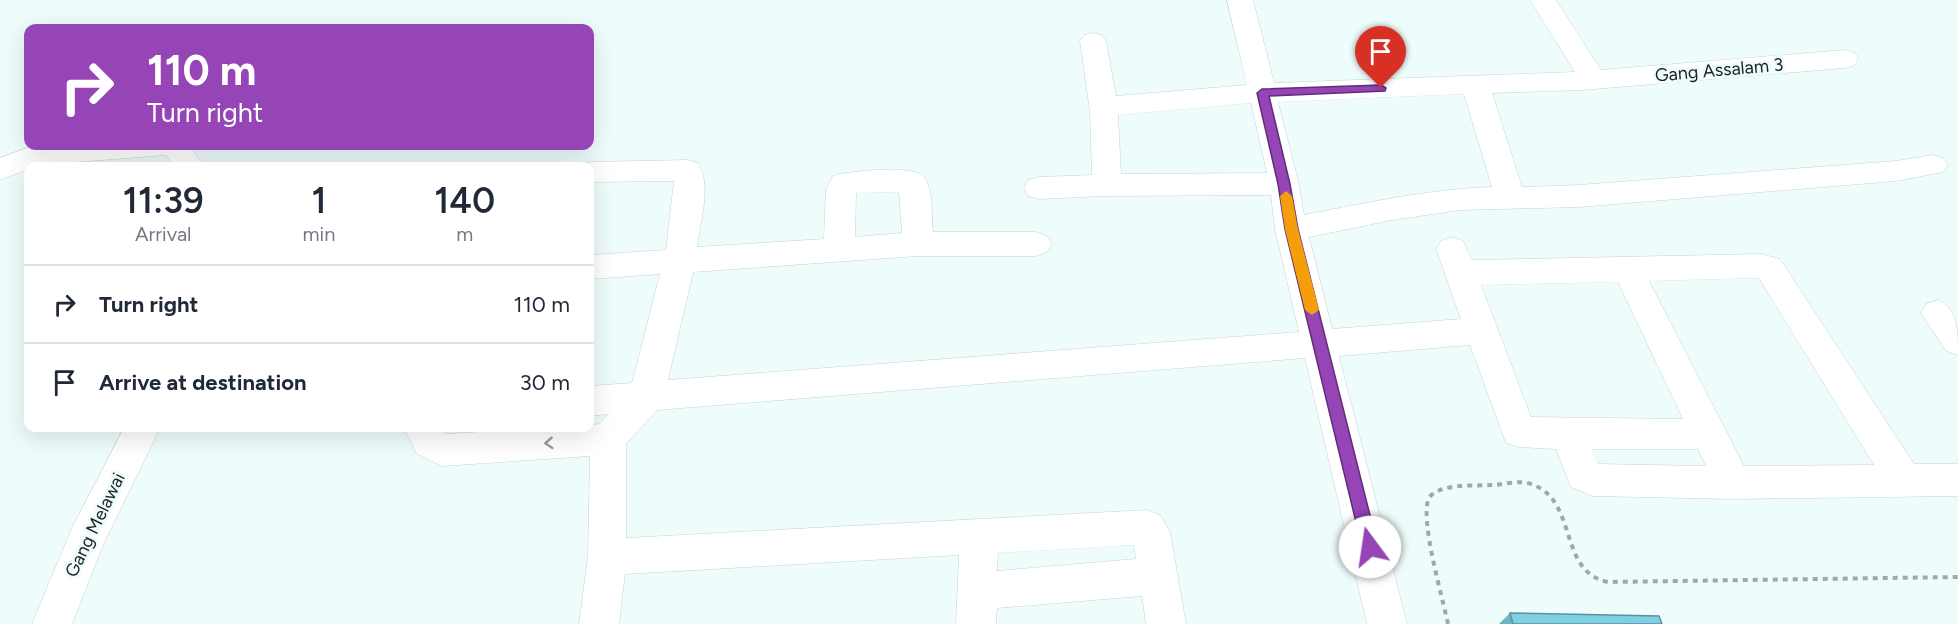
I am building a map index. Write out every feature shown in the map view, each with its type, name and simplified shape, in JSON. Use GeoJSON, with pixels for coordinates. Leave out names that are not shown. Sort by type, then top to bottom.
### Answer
{"type":"FeatureCollection","features":[{"type":"Feature","properties":{"kind":"street"},"geometry":{"type":"LineString","coordinates":[[1240,0],[1284,184],[1291,229],[1387,624]]}},
{"type":"Feature","properties":{"kind":"street"},"geometry":{"type":"LineString","coordinates":[[1543,0],[1593,80]]}},
{"type":"Feature","properties":{"kind":"street"},"geometry":{"type":"LineString","coordinates":[[1093,41],[1103,107],[1107,185]]}},
{"type":"Feature","properties":{"kind":"street","name":"Gang Assalam 3"},"geometry":{"type":"LineString","coordinates":[[1103,107],[1262,93],[1593,80],[1845,59]]}},
{"type":"Feature","properties":{"kind":"street"},"geometry":{"type":"LineString","coordinates":[[1475,85],[1510,197]]}},
{"type":"Feature","properties":{"kind":"street"},"geometry":{"type":"LineString","coordinates":[[18,158],[101,150]]}},
{"type":"Feature","properties":{"kind":"street"},"geometry":{"type":"LineString","coordinates":[[1291,229],[1461,199],[1614,194],[1896,171],[1933,165]]}},
{"type":"Feature","properties":{"kind":"street"},"geometry":{"type":"LineString","coordinates":[[594,172],[688,170],[689,191],[680,260],[646,398],[608,439],[607,557],[599,624]]}},
{"type":"Feature","properties":{"kind":"street"},"geometry":{"type":"LineString","coordinates":[[839,251],[841,189],[844,184],[850,182],[910,181],[913,184],[918,244]]}},
{"type":"Feature","properties":{"kind":"street"},"geometry":{"type":"LineString","coordinates":[[1039,188],[1107,185],[1284,184]]}},
{"type":"Feature","properties":{"kind":"street"},"geometry":{"type":"LineString","coordinates":[[594,267],[918,244],[1036,244]]}},
{"type":"Feature","properties":{"kind":"street"},"geometry":{"type":"LineString","coordinates":[[1708,434],[1519,432],[1456,261],[1628,270],[1761,266],[1769,268],[1904,481]]}},
{"type":"Feature","properties":{"kind":"street"},"geometry":{"type":"LineString","coordinates":[[1628,270],[1733,483]]}},
{"type":"Feature","properties":{"kind":"street"},"geometry":{"type":"LineString","coordinates":[[1938,313],[1958,341]]}},
{"type":"Feature","properties":{"kind":"street"},"geometry":{"type":"LineString","coordinates":[[594,401],[1482,331]]}},
{"type":"Feature","properties":{"kind":"street","name":"Gang Melawai"},"geometry":{"type":"LineString","coordinates":[[52,624],[86,541],[140,432]]}},
{"type":"Feature","properties":{"kind":"street"},"geometry":{"type":"LineString","coordinates":[[424,432],[430,443],[442,450],[608,439]]}},
{"type":"Feature","properties":{"kind":"street"},"geometry":{"type":"LineString","coordinates":[[1568,434],[1584,476],[1593,480],[1733,483],[1958,480]]}},
{"type":"Feature","properties":{"kind":"street"},"geometry":{"type":"LineString","coordinates":[[607,557],[1147,527],[1151,532],[1166,624]]}},
{"type":"Feature","properties":{"kind":"street"},"geometry":{"type":"LineString","coordinates":[[979,535],[977,607],[1159,576]]}},
{"type":"Feature","properties":{"kind":"path"},"geometry":{"type":"LineString","coordinates":[[1448,624],[1426,520],[1429,498],[1435,492],[1449,487],[1529,483],[1542,487],[1558,502],[1579,562],[1595,579],[1615,583],[1958,577]]}},
{"type":"Feature","properties":{"kind":"building"},"geometry":{"type":"Polygon","coordinates":[[[1510,613],[1659,616],[1662,624],[1513,624],[1510,613]]]}},
{"type":"Feature","properties":{"kind":"slow traffic"},"geometry":{"type":"LineString","coordinates":[[1286,196],[1291,229],[1312,310]]}},
{"type":"Feature","properties":{"kind":"route"},"geometry":{"type":"LineString","coordinates":[[1370,547],[1291,229],[1284,184],[1262,93],[1381,88]]}}]}
